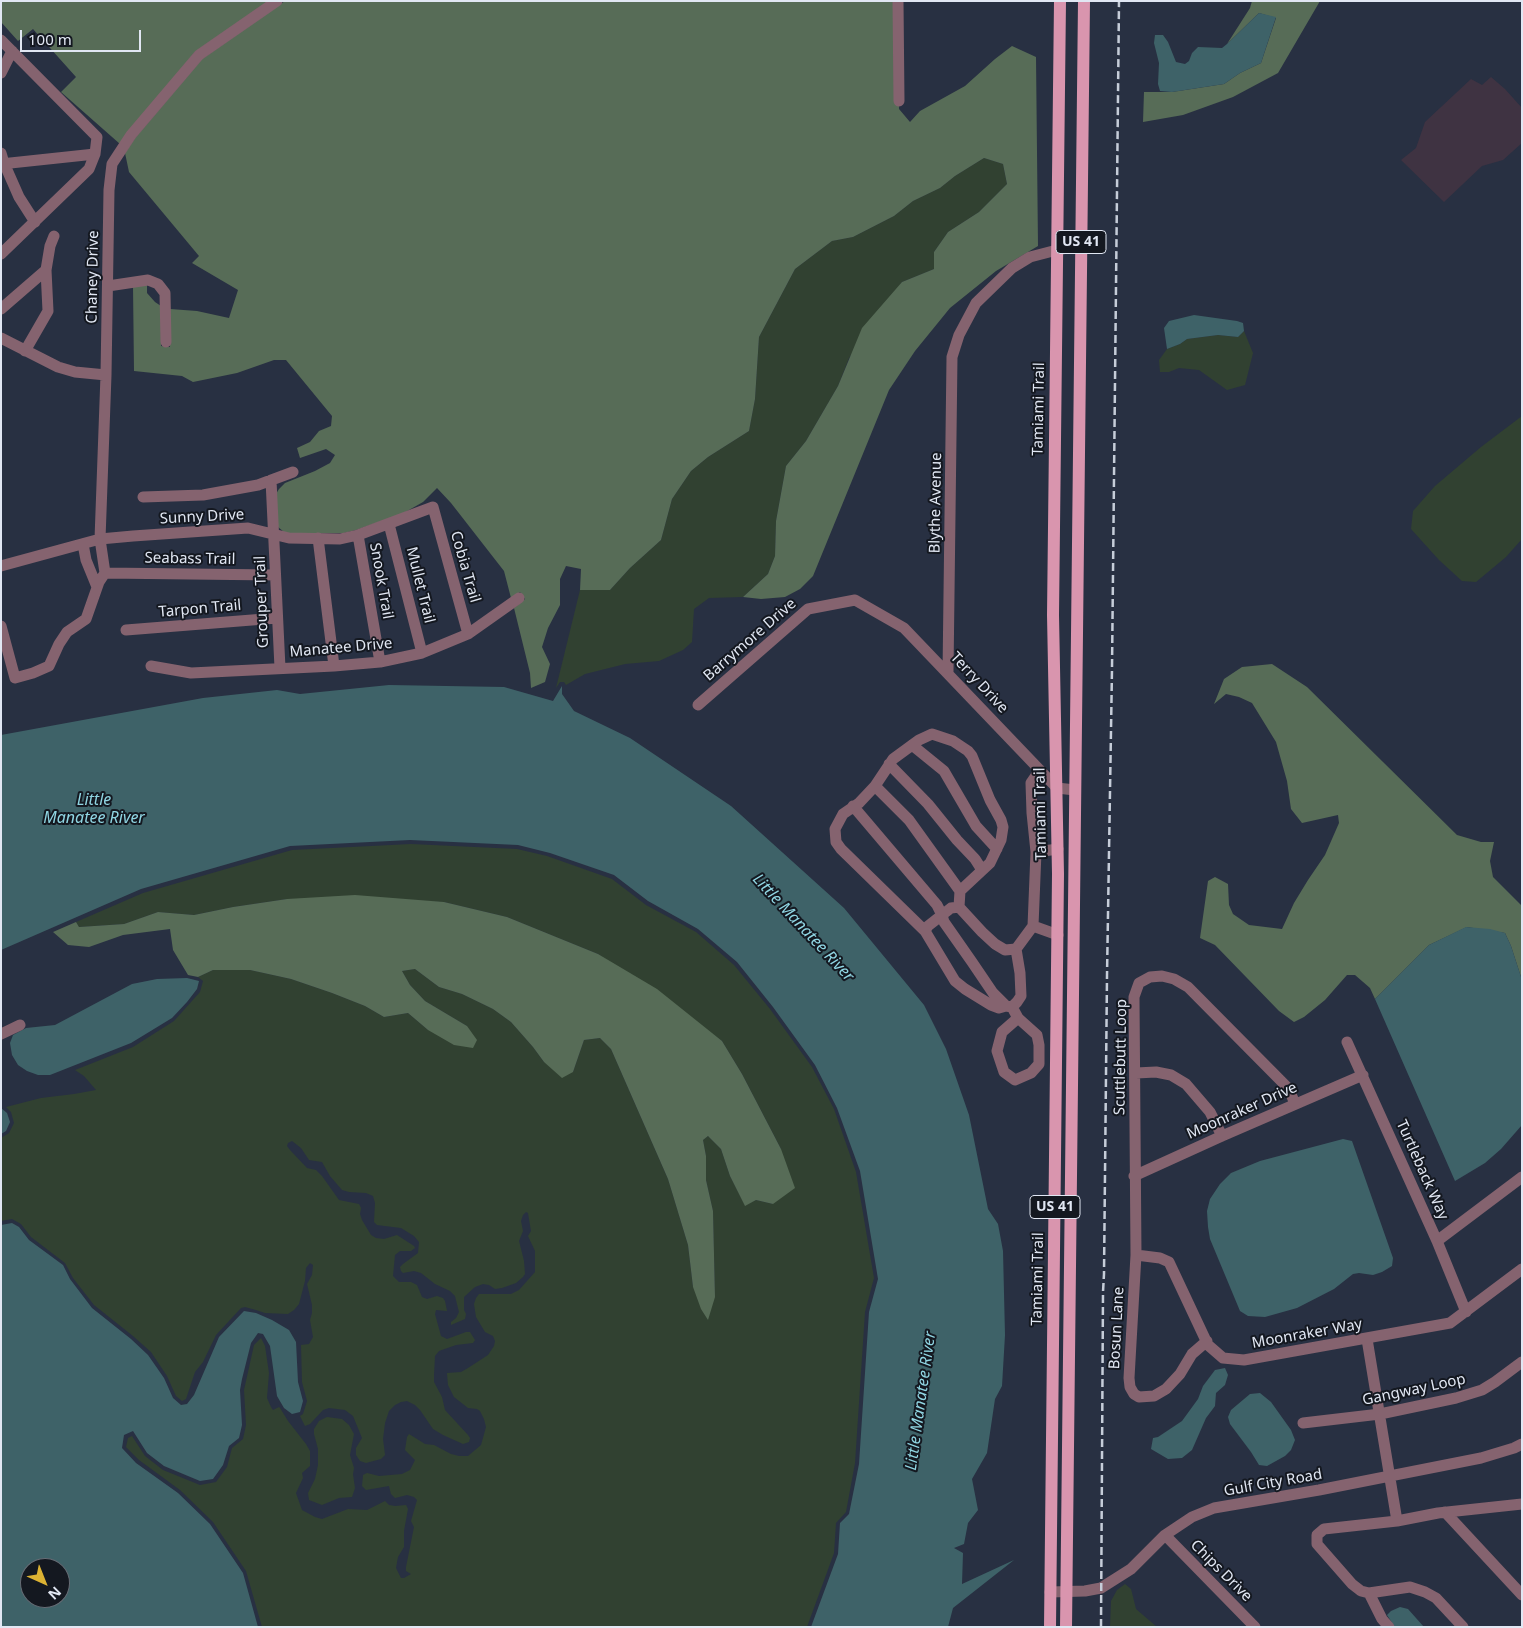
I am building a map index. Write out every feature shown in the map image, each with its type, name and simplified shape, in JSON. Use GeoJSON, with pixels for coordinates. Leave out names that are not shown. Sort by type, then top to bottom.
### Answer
{"type":"FeatureCollection","features":[{"type":"Feature","properties":{"kind":"main road","name":"Tamiami Trail"},"geometry":{"type":"LineString","coordinates":[[1050,1627],[1058,934],[1053,615],[1060,1]]}},
{"type":"Feature","properties":{"kind":"main road","name":"Tamiami Trail"},"geometry":{"type":"LineString","coordinates":[[1066,1627],[1084,1]]}},
{"type":"Feature","properties":{"kind":"street","name":"Chaney Drive"},"geometry":{"type":"LineString","coordinates":[[105,573],[100,539],[106,375],[109,190],[112,164],[131,135],[199,55],[277,1]]}},
{"type":"Feature","properties":{"kind":"street"},"geometry":{"type":"LineString","coordinates":[[898,1],[899,101]]}},
{"type":"Feature","properties":{"kind":"street"},"geometry":{"type":"LineString","coordinates":[[1,40],[97,137],[95,154],[89,169],[1,254]]}},
{"type":"Feature","properties":{"kind":"street"},"geometry":{"type":"LineString","coordinates":[[1,74],[12,51]]}},
{"type":"Feature","properties":{"kind":"street"},"geometry":{"type":"LineString","coordinates":[[35,222],[19,197],[2,160],[95,154]]}},
{"type":"Feature","properties":{"kind":"street"},"geometry":{"type":"LineString","coordinates":[[25,350],[48,311],[46,270],[50,246],[54,236]]}},
{"type":"Feature","properties":{"kind":"street"},"geometry":{"type":"LineString","coordinates":[[1057,250],[1081,245]]}},
{"type":"Feature","properties":{"kind":"street","name":"Blythe Avenue"},"geometry":{"type":"LineString","coordinates":[[948,673],[952,357],[959,335],[976,302],[1012,268],[1030,257],[1057,250]]}},
{"type":"Feature","properties":{"kind":"street"},"geometry":{"type":"LineString","coordinates":[[1,309],[46,270]]}},
{"type":"Feature","properties":{"kind":"street"},"geometry":{"type":"LineString","coordinates":[[108,286],[148,280],[158,284],[165,293],[166,342]]}},
{"type":"Feature","properties":{"kind":"street"},"geometry":{"type":"LineString","coordinates":[[1,338],[58,367],[75,372],[106,375]]}},
{"type":"Feature","properties":{"kind":"street"},"geometry":{"type":"LineString","coordinates":[[143,498],[203,495],[258,485],[293,472]]}},
{"type":"Feature","properties":{"kind":"street","name":"Grouper Trail"},"geometry":{"type":"LineString","coordinates":[[271,480],[276,618],[280,668]]}},
{"type":"Feature","properties":{"kind":"street","name":"Sunny Drive"},"geometry":{"type":"LineString","coordinates":[[1,566],[100,539],[248,528],[290,538],[340,539],[358,535],[432,507]]}},
{"type":"Feature","properties":{"kind":"street","name":"Cobia Trail"},"geometry":{"type":"LineString","coordinates":[[432,507],[468,634]]}},
{"type":"Feature","properties":{"kind":"street","name":"Mullet Trail"},"geometry":{"type":"LineString","coordinates":[[389,524],[422,653]]}},
{"type":"Feature","properties":{"kind":"street","name":"Snook Trail"},"geometry":{"type":"LineString","coordinates":[[358,535],[380,662]]}},
{"type":"Feature","properties":{"kind":"street"},"geometry":{"type":"LineString","coordinates":[[318,538],[334,666]]}},
{"type":"Feature","properties":{"kind":"street"},"geometry":{"type":"LineString","coordinates":[[83,544],[86,560],[97,588]]}},
{"type":"Feature","properties":{"kind":"street"},"geometry":{"type":"LineString","coordinates":[[1,626],[15,678],[49,666],[67,632],[86,620],[97,588],[105,573]]}},
{"type":"Feature","properties":{"kind":"street","name":"Seabass Trail"},"geometry":{"type":"LineString","coordinates":[[105,573],[275,575]]}},
{"type":"Feature","properties":{"kind":"street","name":"Manatee Drive"},"geometry":{"type":"LineString","coordinates":[[151,666],[191,673],[380,662],[422,653],[468,634],[519,598]]}},
{"type":"Feature","properties":{"kind":"street","name":"Terry Drive"},"geometry":{"type":"LineString","coordinates":[[855,600],[904,628],[1057,788]]}},
{"type":"Feature","properties":{"kind":"street","name":"Barrymore Drive"},"geometry":{"type":"LineString","coordinates":[[698,705],[808,609],[855,600]]}},
{"type":"Feature","properties":{"kind":"street","name":"Tarpon Trail"},"geometry":{"type":"LineString","coordinates":[[126,630],[276,618]]}},
{"type":"Feature","properties":{"kind":"street"},"geometry":{"type":"LineString","coordinates":[[960,891],[990,863],[1002,834],[1002,820],[985,789],[972,756],[953,741],[932,734],[925,736],[912,745],[893,759],[875,786],[843,814],[837,824],[835,829],[836,842],[840,849],[920,924],[955,981],[965,990],[991,1005],[999,1008],[1009,1006],[1018,1002],[1021,996],[1016,949],[1033,926],[1036,852],[1031,783],[1040,770]]}},
{"type":"Feature","properties":{"kind":"street"},"geometry":{"type":"LineString","coordinates":[[912,745],[944,771],[976,826],[997,849]]}},
{"type":"Feature","properties":{"kind":"street"},"geometry":{"type":"LineString","coordinates":[[889,764],[898,771],[928,804],[975,859],[982,870]]}},
{"type":"Feature","properties":{"kind":"street"},"geometry":{"type":"LineString","coordinates":[[875,786],[909,820],[960,891],[959,908]]}},
{"type":"Feature","properties":{"kind":"street"},"geometry":{"type":"LineString","coordinates":[[1057,788],[1075,790]]}},
{"type":"Feature","properties":{"kind":"street"},"geometry":{"type":"LineString","coordinates":[[853,806],[936,904],[944,922],[993,993],[1009,1006],[1018,1018],[1037,1035],[1040,1064],[1031,1073],[1015,1080],[1004,1072],[998,1051],[1002,1032],[1018,1018]]}},
{"type":"Feature","properties":{"kind":"street"},"geometry":{"type":"LineString","coordinates":[[1036,852],[1058,849]]}},
{"type":"Feature","properties":{"kind":"street"},"geometry":{"type":"LineString","coordinates":[[925,931],[928,926],[951,908],[959,908],[995,944],[1005,950],[1016,949]]}},
{"type":"Feature","properties":{"kind":"street"},"geometry":{"type":"LineString","coordinates":[[1033,926],[1058,934]]}},
{"type":"Feature","properties":{"kind":"street","name":"Scuttlebutt Loop"},"geometry":{"type":"LineString","coordinates":[[1136,1255],[1134,997],[1139,983],[1150,977],[1162,976],[1174,979],[1188,987],[1289,1090],[1295,1104]]}},
{"type":"Feature","properties":{"kind":"street"},"geometry":{"type":"LineString","coordinates":[[1,1034],[20,1025]]}},
{"type":"Feature","properties":{"kind":"street","name":"Turtleback Way"},"geometry":{"type":"LineString","coordinates":[[1347,1042],[1437,1241],[1466,1312]]}},
{"type":"Feature","properties":{"kind":"street"},"geometry":{"type":"LineString","coordinates":[[1136,1073],[1156,1072],[1171,1075],[1186,1084],[1210,1112],[1222,1136]]}},
{"type":"Feature","properties":{"kind":"street","name":"Moonraker Drive"},"geometry":{"type":"LineString","coordinates":[[1134,1176],[1363,1075]]}},
{"type":"Feature","properties":{"kind":"street"},"geometry":{"type":"LineString","coordinates":[[1437,1241],[1522,1177]]}},
{"type":"Feature","properties":{"kind":"street"},"geometry":{"type":"LineString","coordinates":[[1054,1248],[1070,1248]]}},
{"type":"Feature","properties":{"kind":"street","name":"Bosun Lane"},"geometry":{"type":"LineString","coordinates":[[1136,1255],[1129,1378],[1130,1387],[1134,1394],[1139,1397],[1154,1396],[1166,1389],[1180,1374],[1192,1354],[1207,1341]]}},
{"type":"Feature","properties":{"kind":"street","name":"Moonraker Way"},"geometry":{"type":"LineString","coordinates":[[1136,1255],[1160,1258],[1169,1262],[1208,1345],[1223,1358],[1244,1360],[1450,1323],[1522,1269]]}},
{"type":"Feature","properties":{"kind":"street"},"geometry":{"type":"LineString","coordinates":[[1367,1339],[1397,1521]]}},
{"type":"Feature","properties":{"kind":"street","name":"Gangway Loop"},"geometry":{"type":"LineString","coordinates":[[1303,1423],[1380,1414],[1456,1398],[1482,1390],[1522,1362]]}},
{"type":"Feature","properties":{"kind":"street","name":"Gulf City Road"},"geometry":{"type":"LineString","coordinates":[[1050,1592],[1085,1591],[1101,1588],[1131,1569],[1165,1535],[1192,1517],[1214,1508],[1319,1490],[1481,1458],[1522,1444]]}},
{"type":"Feature","properties":{"kind":"street"},"geometry":{"type":"LineString","coordinates":[[1463,1627],[1436,1598],[1425,1592],[1410,1587],[1369,1593],[1361,1591],[1352,1584],[1317,1544],[1317,1535],[1324,1529],[1397,1521],[1445,1512],[1522,1504]]}},
{"type":"Feature","properties":{"kind":"street"},"geometry":{"type":"LineString","coordinates":[[1445,1512],[1522,1595]]}},
{"type":"Feature","properties":{"kind":"street","name":"Chips Drive"},"geometry":{"type":"LineString","coordinates":[[1165,1535],[1255,1627]]}},
{"type":"Feature","properties":{"kind":"street"},"geometry":{"type":"LineString","coordinates":[[1369,1593],[1382,1619],[1389,1627]]}},
{"type":"Feature","properties":{"kind":"shaded area"},"geometry":{"type":"Polygon","coordinates":[[[1,1],[269,1],[195,52],[120,144],[61,92],[76,77],[33,29],[18,41],[1,22],[1,1]]]}},
{"type":"Feature","properties":{"kind":"shaded area"},"geometry":{"type":"Polygon","coordinates":[[[285,1],[897,1],[899,109],[910,122],[920,111],[965,86],[1012,46],[1036,57],[1038,246],[996,271],[950,308],[915,351],[889,390],[813,576],[800,589],[785,597],[761,599],[743,597],[768,574],[775,556],[776,521],[786,466],[806,441],[838,386],[862,328],[902,282],[934,269],[934,252],[948,232],[979,212],[1007,184],[1003,164],[984,158],[940,188],[913,201],[894,216],[853,237],[832,241],[795,269],[759,337],[755,399],[749,431],[708,457],[691,471],[672,499],[661,540],[630,568],[610,590],[580,590],[581,569],[566,566],[560,579],[560,605],[548,628],[542,647],[550,664],[545,682],[531,688],[530,673],[514,608],[525,599],[520,592],[511,598],[504,571],[437,488],[423,502],[402,514],[344,533],[288,533],[278,527],[276,494],[279,489],[285,483],[330,463],[335,455],[326,449],[300,458],[297,448],[310,442],[319,431],[331,426],[332,416],[286,360],[274,360],[237,373],[193,382],[182,376],[134,371],[133,286],[147,285],[147,293],[161,306],[161,346],[170,347],[170,309],[197,311],[229,318],[238,290],[192,263],[199,256],[129,172],[125,153],[135,138],[202,59],[285,1]]]}},
{"type":"Feature","properties":{"kind":"shaded area"},"geometry":{"type":"Polygon","coordinates":[[[1252,1],[1320,1],[1278,73],[1233,97],[1183,115],[1143,122],[1144,92],[1172,92],[1224,84],[1240,73],[1261,63],[1276,18],[1259,13],[1227,44],[1250,8],[1252,1]]]}},
{"type":"Feature","properties":{"kind":"shaded area"},"geometry":{"type":"Polygon","coordinates":[[[1491,77],[1522,108],[1522,143],[1503,160],[1482,166],[1444,202],[1401,160],[1416,148],[1425,122],[1471,79],[1482,85],[1491,77]]]}},
{"type":"Feature","properties":{"kind":"shaded area"},"geometry":{"type":"Polygon","coordinates":[[[984,158],[1003,164],[1007,184],[979,212],[948,232],[934,252],[934,269],[902,282],[849,358],[838,386],[806,441],[786,466],[776,521],[775,556],[768,574],[743,597],[709,598],[694,609],[692,642],[683,650],[659,661],[625,664],[585,674],[566,685],[564,682],[560,682],[556,688],[580,590],[610,590],[630,568],[661,540],[672,499],[691,471],[708,457],[749,431],[755,399],[759,337],[795,269],[832,241],[853,237],[894,216],[913,201],[940,188],[984,158]]]}},
{"type":"Feature","properties":{"kind":"shaded area"},"geometry":{"type":"Polygon","coordinates":[[[1244,331],[1253,353],[1245,385],[1227,390],[1199,370],[1179,368],[1169,372],[1160,372],[1159,360],[1167,349],[1187,339],[1218,335],[1238,337],[1244,331]]]}},
{"type":"Feature","properties":{"kind":"shaded area"},"geometry":{"type":"Polygon","coordinates":[[[1522,416],[1522,539],[1506,557],[1476,582],[1462,581],[1439,560],[1411,529],[1413,511],[1435,486],[1481,447],[1522,416]]]}},
{"type":"Feature","properties":{"kind":"shaded area"},"geometry":{"type":"Polygon","coordinates":[[[1272,664],[1307,687],[1457,835],[1481,842],[1494,842],[1490,861],[1493,877],[1522,906],[1522,980],[1505,933],[1467,927],[1429,945],[1375,999],[1370,988],[1355,975],[1347,975],[1325,1000],[1304,1017],[1294,1022],[1279,1011],[1215,945],[1200,938],[1208,881],[1215,877],[1228,884],[1229,905],[1233,914],[1249,925],[1282,929],[1294,903],[1325,855],[1339,823],[1338,815],[1302,823],[1291,809],[1287,781],[1276,742],[1252,703],[1226,694],[1214,704],[1224,679],[1242,667],[1272,664]]]}},
{"type":"Feature","properties":{"kind":"shaded area"},"geometry":{"type":"Polygon","coordinates":[[[411,844],[517,849],[547,856],[612,879],[646,905],[696,932],[734,965],[770,1009],[812,1067],[834,1109],[856,1172],[874,1278],[865,1312],[855,1463],[846,1512],[836,1523],[834,1553],[807,1627],[262,1627],[246,1571],[213,1522],[180,1490],[139,1460],[126,1447],[128,1438],[132,1436],[145,1456],[163,1470],[200,1485],[216,1482],[227,1467],[232,1448],[243,1439],[246,1425],[244,1390],[254,1345],[261,1338],[265,1346],[269,1373],[267,1398],[273,1410],[280,1408],[310,1451],[310,1466],[302,1473],[303,1478],[296,1493],[302,1510],[322,1519],[348,1509],[367,1510],[385,1501],[389,1505],[406,1505],[408,1509],[404,1531],[404,1547],[398,1557],[396,1568],[401,1578],[404,1578],[411,1574],[406,1571],[406,1567],[414,1527],[411,1521],[417,1500],[407,1495],[395,1498],[391,1494],[389,1486],[366,1490],[362,1486],[363,1475],[367,1473],[379,1476],[402,1474],[410,1470],[415,1460],[405,1450],[409,1434],[425,1444],[434,1445],[459,1456],[468,1456],[481,1445],[486,1427],[484,1419],[480,1411],[468,1408],[454,1397],[448,1385],[447,1373],[461,1372],[468,1368],[488,1355],[494,1346],[493,1336],[485,1332],[476,1317],[474,1304],[479,1294],[511,1294],[519,1290],[535,1272],[535,1251],[528,1236],[531,1231],[528,1213],[526,1212],[523,1215],[521,1221],[523,1231],[519,1241],[524,1261],[525,1274],[523,1277],[516,1283],[502,1288],[495,1289],[483,1284],[475,1287],[464,1297],[465,1319],[451,1325],[451,1322],[459,1312],[455,1296],[421,1273],[414,1271],[403,1273],[401,1271],[400,1267],[418,1253],[419,1242],[414,1236],[401,1228],[377,1225],[374,1222],[375,1203],[373,1196],[366,1193],[342,1190],[330,1176],[322,1162],[309,1160],[301,1148],[292,1141],[288,1143],[287,1146],[290,1150],[307,1168],[316,1170],[322,1176],[339,1200],[359,1204],[362,1220],[371,1235],[384,1239],[397,1235],[414,1246],[415,1248],[411,1251],[400,1251],[395,1255],[393,1276],[399,1282],[411,1282],[417,1285],[422,1297],[427,1299],[437,1296],[443,1298],[447,1311],[436,1310],[435,1314],[441,1336],[447,1339],[470,1332],[475,1340],[473,1343],[456,1345],[439,1351],[435,1356],[434,1382],[442,1397],[445,1410],[468,1435],[470,1438],[469,1442],[463,1444],[443,1435],[433,1429],[415,1405],[407,1401],[401,1402],[389,1411],[385,1423],[383,1439],[385,1455],[381,1459],[366,1463],[360,1461],[356,1455],[356,1448],[362,1438],[353,1416],[345,1410],[329,1408],[323,1410],[310,1424],[305,1426],[300,1416],[303,1414],[307,1401],[302,1382],[301,1345],[309,1344],[313,1337],[310,1320],[312,1305],[307,1284],[312,1275],[313,1265],[310,1263],[306,1268],[299,1304],[294,1310],[288,1314],[265,1313],[245,1307],[241,1308],[216,1335],[203,1362],[195,1372],[186,1399],[182,1401],[176,1396],[167,1376],[151,1352],[94,1305],[73,1278],[65,1263],[31,1237],[21,1224],[12,1219],[1,1221],[1,1138],[9,1133],[14,1123],[11,1112],[6,1107],[41,1098],[96,1090],[84,1076],[75,1070],[133,1047],[174,1021],[200,992],[203,981],[198,977],[213,970],[250,970],[291,979],[332,993],[365,1006],[384,1017],[408,1013],[428,1030],[467,1026],[425,1001],[410,985],[402,971],[415,969],[439,987],[462,994],[493,1009],[511,1022],[544,1062],[573,1072],[584,1040],[600,1038],[611,1049],[668,1179],[688,1245],[693,1287],[715,1297],[713,1211],[706,1180],[706,1156],[703,1140],[708,1136],[721,1149],[730,1176],[745,1205],[756,1200],[773,1204],[781,1149],[742,1074],[722,1041],[598,954],[507,917],[444,902],[287,899],[194,915],[158,912],[124,924],[79,927],[76,922],[143,893],[292,850],[411,844]]]}},
{"type":"Feature","properties":{"kind":"shaded area"},"geometry":{"type":"Polygon","coordinates":[[[355,895],[444,902],[507,917],[598,954],[657,989],[722,1041],[742,1074],[781,1149],[795,1188],[773,1204],[756,1200],[745,1206],[730,1176],[721,1149],[708,1136],[703,1140],[706,1156],[706,1180],[713,1211],[715,1297],[708,1320],[701,1309],[693,1287],[688,1245],[668,1179],[611,1049],[600,1038],[584,1040],[573,1072],[562,1078],[544,1062],[511,1022],[493,1009],[462,994],[439,987],[415,969],[402,971],[410,985],[425,1001],[467,1026],[477,1040],[473,1048],[454,1045],[428,1030],[408,1013],[384,1017],[365,1006],[291,979],[250,970],[213,970],[198,977],[188,975],[173,950],[170,929],[123,935],[89,947],[68,945],[53,932],[76,922],[79,927],[124,924],[158,912],[194,915],[287,899],[355,895]]]}},
{"type":"Feature","properties":{"kind":"shaded area"},"geometry":{"type":"Polygon","coordinates":[[[327,1417],[342,1419],[349,1425],[354,1434],[350,1455],[354,1468],[355,1488],[352,1497],[339,1498],[322,1505],[309,1500],[308,1493],[315,1479],[318,1465],[318,1449],[314,1429],[319,1421],[327,1417]]]}},
{"type":"Feature","properties":{"kind":"shaded area"},"geometry":{"type":"Polygon","coordinates":[[[1125,1584],[1131,1589],[1136,1609],[1157,1627],[1110,1627],[1111,1601],[1117,1590],[1125,1584]]]}},
{"type":"Feature","properties":{"kind":"water"},"geometry":{"type":"Polygon","coordinates":[[[1259,13],[1276,17],[1261,63],[1240,73],[1224,84],[1172,92],[1160,91],[1158,84],[1159,63],[1154,43],[1155,35],[1163,35],[1176,62],[1185,64],[1198,47],[1222,48],[1259,13]]]}},
{"type":"Feature","properties":{"kind":"water"},"geometry":{"type":"Polygon","coordinates":[[[1194,315],[1237,321],[1243,323],[1244,331],[1238,337],[1218,335],[1187,339],[1167,349],[1164,328],[1169,321],[1194,315]]]}},
{"type":"Feature","properties":{"kind":"water","name":"Little Manatee River"},"geometry":{"type":"Polygon","coordinates":[[[389,685],[504,687],[553,701],[562,686],[562,694],[574,711],[630,738],[731,806],[844,908],[924,1005],[946,1049],[969,1115],[988,1209],[998,1224],[1003,1251],[1005,1335],[1002,1386],[995,1399],[987,1453],[972,1479],[978,1510],[968,1523],[964,1544],[954,1548],[963,1553],[962,1584],[1014,1560],[953,1608],[948,1627],[811,1627],[838,1554],[840,1523],[849,1514],[859,1464],[869,1312],[878,1279],[860,1171],[837,1108],[815,1065],[773,1007],[737,962],[698,929],[648,901],[614,875],[550,853],[518,845],[410,840],[290,846],[141,889],[1,950],[1,735],[203,698],[277,690],[300,694],[389,685]]]}},
{"type":"Feature","properties":{"kind":"water"},"geometry":{"type":"Polygon","coordinates":[[[1466,927],[1490,929],[1505,933],[1522,980],[1522,1125],[1501,1149],[1485,1163],[1455,1181],[1375,999],[1429,945],[1466,927]]]}},
{"type":"Feature","properties":{"kind":"water"},"geometry":{"type":"Polygon","coordinates":[[[187,978],[199,981],[197,989],[187,1002],[172,1018],[131,1043],[50,1075],[38,1075],[27,1071],[18,1065],[12,1055],[10,1043],[13,1035],[26,1028],[55,1025],[132,984],[157,979],[187,978]]]}},
{"type":"Feature","properties":{"kind":"water"},"geometry":{"type":"Polygon","coordinates":[[[1,1108],[7,1113],[10,1122],[6,1131],[1,1134],[1,1108]]]}},
{"type":"Feature","properties":{"kind":"water"},"geometry":{"type":"Polygon","coordinates":[[[1343,1139],[1352,1141],[1393,1258],[1392,1266],[1373,1275],[1353,1274],[1334,1289],[1297,1308],[1265,1317],[1248,1316],[1240,1311],[1210,1239],[1207,1211],[1210,1199],[1220,1184],[1231,1173],[1260,1161],[1343,1139]]]}},
{"type":"Feature","properties":{"kind":"water"},"geometry":{"type":"Polygon","coordinates":[[[12,1223],[19,1227],[29,1240],[63,1265],[70,1279],[92,1308],[148,1355],[164,1378],[173,1398],[181,1405],[187,1404],[194,1395],[219,1337],[244,1311],[256,1313],[289,1330],[296,1342],[298,1382],[303,1401],[300,1412],[292,1414],[284,1408],[277,1396],[270,1346],[263,1334],[258,1333],[251,1343],[240,1390],[242,1425],[239,1438],[229,1446],[223,1465],[213,1479],[200,1481],[164,1466],[147,1453],[133,1431],[124,1435],[122,1448],[136,1463],[178,1493],[210,1524],[243,1573],[258,1627],[1,1627],[1,1225],[12,1223]]]}},
{"type":"Feature","properties":{"kind":"water"},"geometry":{"type":"Polygon","coordinates":[[[1225,1368],[1228,1375],[1225,1385],[1216,1393],[1215,1406],[1206,1418],[1192,1450],[1182,1458],[1168,1459],[1151,1449],[1153,1438],[1158,1437],[1182,1421],[1215,1370],[1225,1368]]]}},
{"type":"Feature","properties":{"kind":"water"},"geometry":{"type":"Polygon","coordinates":[[[1260,1393],[1271,1402],[1291,1430],[1295,1440],[1291,1450],[1285,1456],[1267,1466],[1259,1465],[1230,1424],[1228,1417],[1231,1410],[1250,1394],[1260,1393]]]}},
{"type":"Feature","properties":{"kind":"water"},"geometry":{"type":"Polygon","coordinates":[[[1400,1607],[1408,1609],[1424,1627],[1395,1627],[1387,1615],[1400,1607]]]}},
{"type":"Feature","properties":{"kind":"railway"},"geometry":{"type":"LineString","coordinates":[[1101,1627],[1103,1292],[1119,1]]}}]}
